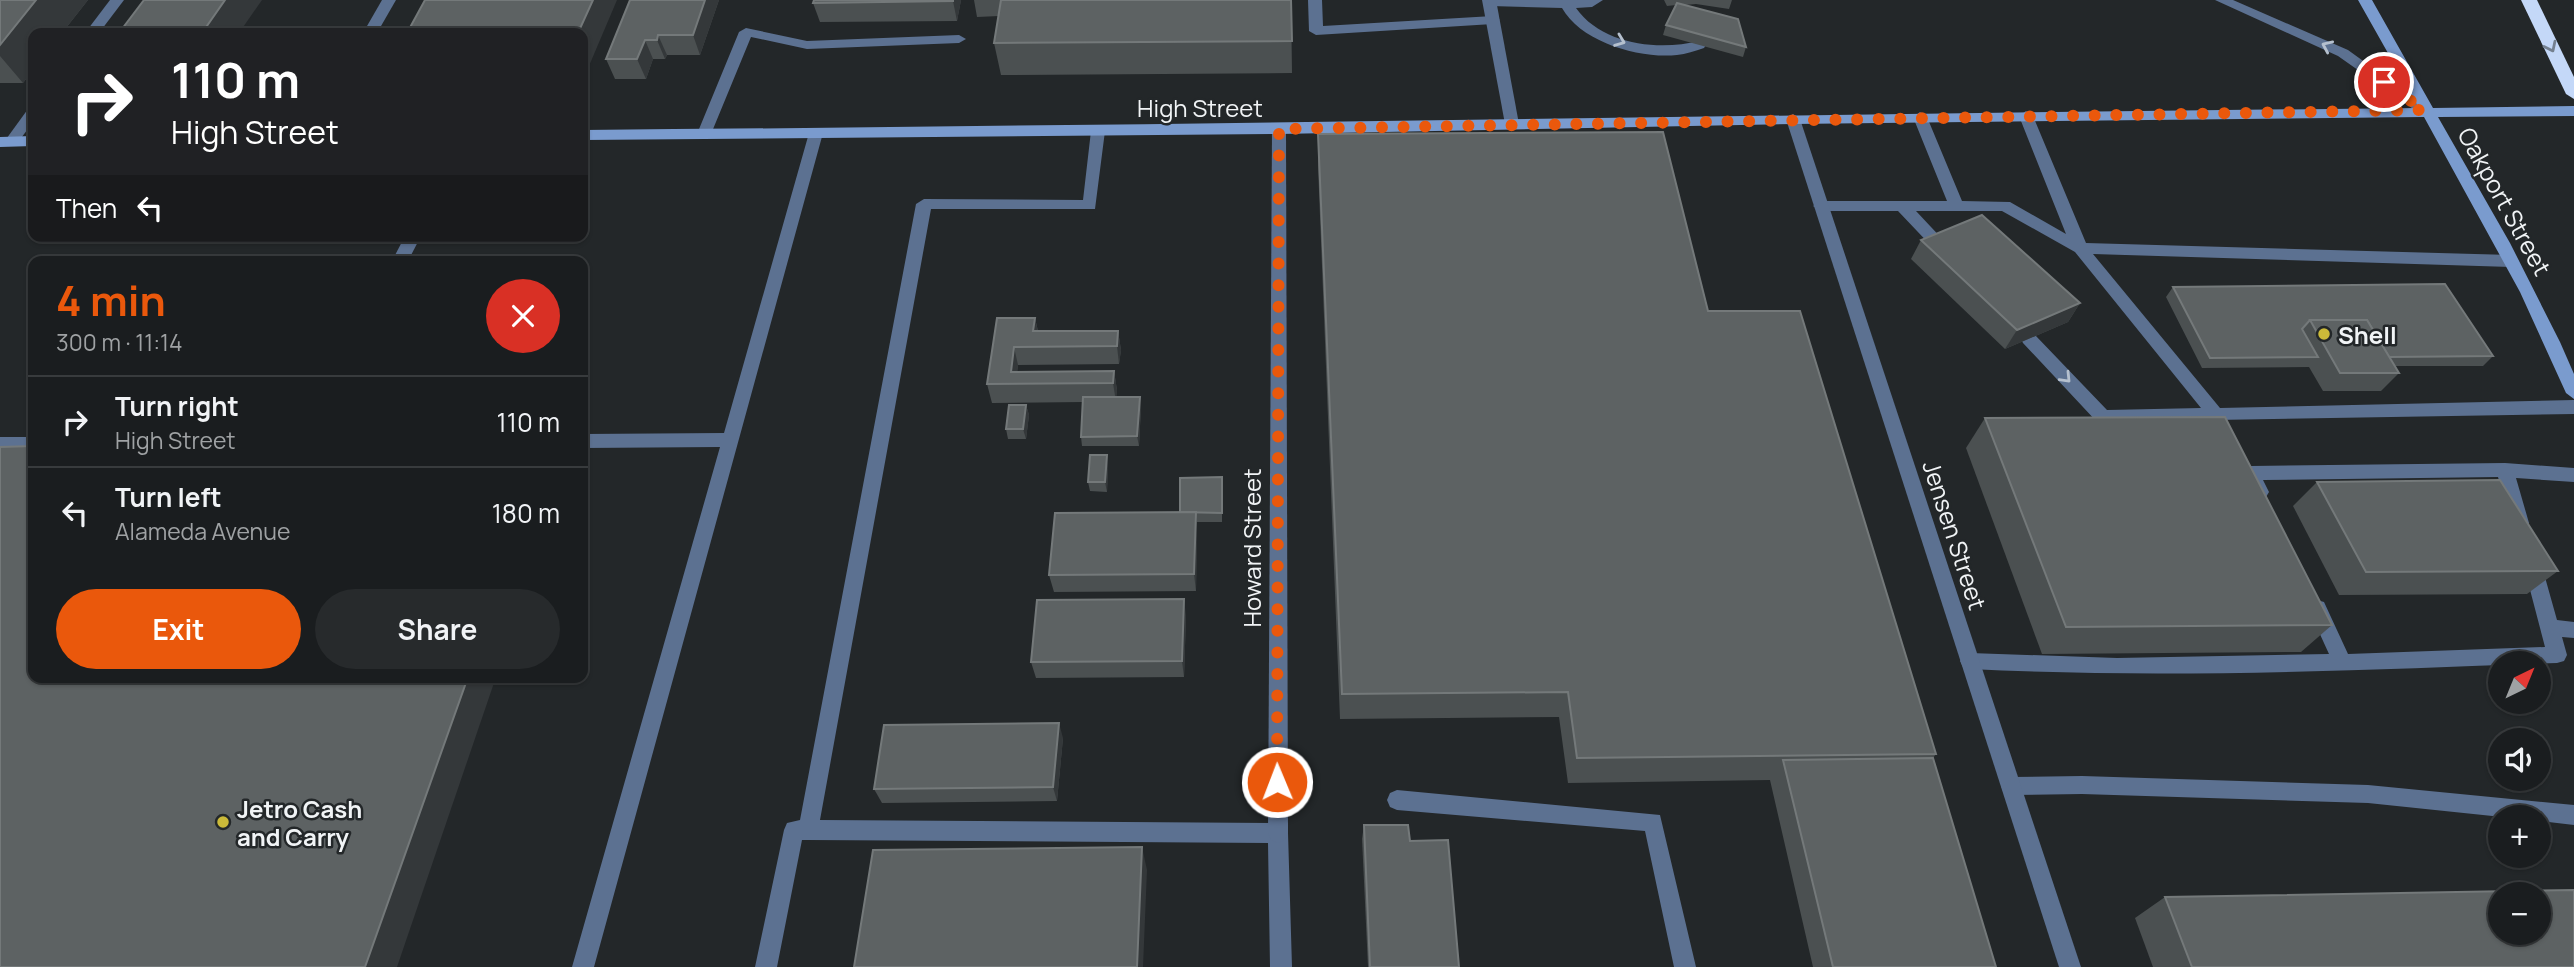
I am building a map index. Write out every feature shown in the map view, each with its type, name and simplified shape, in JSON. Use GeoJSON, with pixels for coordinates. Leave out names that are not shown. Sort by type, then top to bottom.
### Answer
{"type":"FeatureCollection","features":[{"type":"Feature","properties":{"kind":"highway"},"geometry":{"type":"LineString","coordinates":[[2529,0],[2574,94]]}},
{"type":"Feature","properties":{"kind":"main road","name":"Oakport Street"},"geometry":{"type":"LineString","coordinates":[[2365,0],[2424,110],[2467,174],[2556,349],[2574,393]]}},
{"type":"Feature","properties":{"kind":"main road","name":"High Street"},"geometry":{"type":"LineString","coordinates":[[588,135],[1279,129],[2424,110],[2574,111]]}},
{"type":"Feature","properties":{"kind":"main road"},"geometry":{"type":"LineString","coordinates":[[6,142],[28,141]]}},
{"type":"Feature","properties":{"kind":"street"},"geometry":{"type":"LineString","coordinates":[[96,28],[117,0]]}},
{"type":"Feature","properties":{"kind":"street"},"geometry":{"type":"LineString","coordinates":[[373,28],[389,0]]}},
{"type":"Feature","properties":{"kind":"street"},"geometry":{"type":"LineString","coordinates":[[1315,0],[1316,32],[1493,20]]}},
{"type":"Feature","properties":{"kind":"street"},"geometry":{"type":"LineString","coordinates":[[1512,124],[1490,1],[1587,4],[1596,0]]}},
{"type":"Feature","properties":{"kind":"street"},"geometry":{"type":"LineString","coordinates":[[2222,0],[2343,53],[2424,110]]}},
{"type":"Feature","properties":{"kind":"street"},"geometry":{"type":"LineString","coordinates":[[1565,2],[1588,28],[1631,45],[1675,51],[1699,45]]}},
{"type":"Feature","properties":{"kind":"street"},"geometry":{"type":"LineString","coordinates":[[704,134],[746,32],[807,45],[959,39]]}},
{"type":"Feature","properties":{"kind":"street"},"geometry":{"type":"LineString","coordinates":[[2026,116],[2080,248],[2215,414]]}},
{"type":"Feature","properties":{"kind":"street"},"geometry":{"type":"LineString","coordinates":[[1920,117],[1956,205]]}},
{"type":"Feature","properties":{"kind":"street"},"geometry":{"type":"LineString","coordinates":[[6,142],[28,118]]}},
{"type":"Feature","properties":{"kind":"street","name":"Jensen Street"},"geometry":{"type":"LineString","coordinates":[[1793,119],[2070,967]]}},
{"type":"Feature","properties":{"kind":"street","name":"Howard Street"},"geometry":{"type":"LineString","coordinates":[[1279,129],[1278,833],[1281,967]]}},
{"type":"Feature","properties":{"kind":"street"},"geometry":{"type":"LineString","coordinates":[[808,830],[924,204],[1090,205],[1098,131]]}},
{"type":"Feature","properties":{"kind":"street"},"geometry":{"type":"LineString","coordinates":[[583,967],[816,133]]}},
{"type":"Feature","properties":{"kind":"street"},"geometry":{"type":"LineString","coordinates":[[1901,205],[1941,247]]}},
{"type":"Feature","properties":{"kind":"street"},"geometry":{"type":"LineString","coordinates":[[1821,206],[2005,206],[2080,248],[2511,261]]}},
{"type":"Feature","properties":{"kind":"street"},"geometry":{"type":"LineString","coordinates":[[2029,339],[2103,416],[2574,407]]}},
{"type":"Feature","properties":{"kind":"street"},"geometry":{"type":"LineString","coordinates":[[588,441],[731,440]]}},
{"type":"Feature","properties":{"kind":"street"},"geometry":{"type":"LineString","coordinates":[[0,444],[28,444]]}},
{"type":"Feature","properties":{"kind":"street"},"geometry":{"type":"LineString","coordinates":[[1970,661],[2039,665],[2185,666],[2557,655],[2505,470]]}},
{"type":"Feature","properties":{"kind":"street"},"geometry":{"type":"LineString","coordinates":[[2269,511],[2251,473],[2505,470],[2574,475]]}},
{"type":"Feature","properties":{"kind":"street"},"geometry":{"type":"LineString","coordinates":[[2306,586],[2342,661]]}},
{"type":"Feature","properties":{"kind":"street"},"geometry":{"type":"LineString","coordinates":[[2549,628],[2574,630]]}},
{"type":"Feature","properties":{"kind":"street"},"geometry":{"type":"LineString","coordinates":[[2011,786],[2082,785],[2368,794],[2574,816]]}},
{"type":"Feature","properties":{"kind":"street"},"geometry":{"type":"LineString","coordinates":[[1396,800],[1653,822],[1685,967]]}},
{"type":"Feature","properties":{"kind":"street"},"geometry":{"type":"LineString","coordinates":[[766,967],[794,830],[1278,833]]}},
{"type":"Feature","properties":{"kind":"building"},"geometry":{"type":"Polygon","coordinates":[[[0,0],[36,0],[0,45],[0,0]]]}},
{"type":"Feature","properties":{"kind":"building"},"geometry":{"type":"Polygon","coordinates":[[[144,0],[225,0],[205,28],[123,28],[144,0]]]}},
{"type":"Feature","properties":{"kind":"building"},"geometry":{"type":"Polygon","coordinates":[[[425,0],[593,0],[580,28],[410,28],[425,0]]]}},
{"type":"Feature","properties":{"kind":"building"},"geometry":{"type":"Polygon","coordinates":[[[630,0],[705,0],[693,35],[658,35],[657,40],[645,40],[637,59],[606,59],[630,0]]]}},
{"type":"Feature","properties":{"kind":"building"},"geometry":{"type":"Polygon","coordinates":[[[814,0],[953,0],[953,1],[813,3],[814,0]]]}},
{"type":"Feature","properties":{"kind":"building"},"geometry":{"type":"Polygon","coordinates":[[[1001,0],[1291,0],[1292,41],[994,43],[1001,0]]]}},
{"type":"Feature","properties":{"kind":"building"},"geometry":{"type":"Polygon","coordinates":[[[1677,3],[1738,19],[1746,47],[1666,25],[1677,3]]]}},
{"type":"Feature","properties":{"kind":"building"},"geometry":{"type":"Polygon","coordinates":[[[1663,132],[1708,311],[1800,311],[1936,754],[1577,758],[1568,692],[1342,694],[1318,134],[1663,132]]]}},
{"type":"Feature","properties":{"kind":"building"},"geometry":{"type":"Polygon","coordinates":[[[1982,215],[2080,303],[2017,330],[1921,240],[1982,215]]]}},
{"type":"Feature","properties":{"kind":"building"},"geometry":{"type":"Polygon","coordinates":[[[2445,284],[2493,356],[2389,357],[2367,320],[2310,320],[2302,329],[2318,357],[2210,358],[2173,287],[2445,284]]]}},
{"type":"Feature","properties":{"kind":"building"},"geometry":{"type":"Polygon","coordinates":[[[997,318],[1035,318],[1033,331],[1118,331],[1117,346],[1014,347],[1011,372],[1114,371],[1113,383],[987,384],[997,318]]]}},
{"type":"Feature","properties":{"kind":"building"},"geometry":{"type":"Polygon","coordinates":[[[2310,320],[2367,320],[2399,373],[2340,373],[2310,320]]]}},
{"type":"Feature","properties":{"kind":"building"},"geometry":{"type":"Polygon","coordinates":[[[1083,397],[1140,397],[1137,436],[1081,437],[1083,397]]]}},
{"type":"Feature","properties":{"kind":"building"},"geometry":{"type":"Polygon","coordinates":[[[1009,405],[1026,405],[1023,429],[1006,429],[1009,405]]]}},
{"type":"Feature","properties":{"kind":"building"},"geometry":{"type":"Polygon","coordinates":[[[2225,417],[2332,625],[2066,627],[1985,418],[2225,417]]]}},
{"type":"Feature","properties":{"kind":"building","name":"Jetro Cash and Carry"},"geometry":{"type":"Polygon","coordinates":[[[28,446],[28,683],[466,683],[365,967],[0,967],[0,447],[28,446]]]}},
{"type":"Feature","properties":{"kind":"building"},"geometry":{"type":"Polygon","coordinates":[[[1090,455],[1107,455],[1105,482],[1088,482],[1090,455]]]}},
{"type":"Feature","properties":{"kind":"building"},"geometry":{"type":"Polygon","coordinates":[[[1222,477],[1222,513],[1180,512],[1180,478],[1222,477]]]}},
{"type":"Feature","properties":{"kind":"building"},"geometry":{"type":"Polygon","coordinates":[[[2500,480],[2558,571],[2366,572],[2317,482],[2500,480]]]}},
{"type":"Feature","properties":{"kind":"building"},"geometry":{"type":"Polygon","coordinates":[[[1196,512],[1194,574],[1049,575],[1055,513],[1196,512]]]}},
{"type":"Feature","properties":{"kind":"building"},"geometry":{"type":"Polygon","coordinates":[[[1184,599],[1182,661],[1031,662],[1037,600],[1184,599]]]}},
{"type":"Feature","properties":{"kind":"building"},"geometry":{"type":"Polygon","coordinates":[[[1059,723],[1053,787],[874,789],[884,725],[1059,723]]]}},
{"type":"Feature","properties":{"kind":"building"},"geometry":{"type":"Polygon","coordinates":[[[1933,758],[1996,967],[1833,967],[1783,760],[1933,758]]]}},
{"type":"Feature","properties":{"kind":"building"},"geometry":{"type":"Polygon","coordinates":[[[1364,825],[1408,825],[1410,841],[1448,840],[1459,967],[1370,967],[1364,825]]]}},
{"type":"Feature","properties":{"kind":"building"},"geometry":{"type":"Polygon","coordinates":[[[1142,847],[1137,967],[854,967],[873,850],[1142,847]]]}},
{"type":"Feature","properties":{"kind":"building"},"geometry":{"type":"Polygon","coordinates":[[[2551,890],[2574,890],[2574,967],[2192,967],[2165,897],[2488,891],[2488,945],[2551,945],[2551,890]]]}},
{"type":"Feature","properties":{"kind":"place","name":"Shell"},"geometry":{"type":"Point","coordinates":[2324,334]}},
{"type":"Feature","properties":{"kind":"place","name":"Jetro Cash and Carry"},"geometry":{"type":"Point","coordinates":[223,822]}},
{"type":"Feature","properties":{"kind":"route"},"geometry":{"type":"LineString","coordinates":[[1277,782],[1279,129],[2424,110],[2384,82]]}}]}
